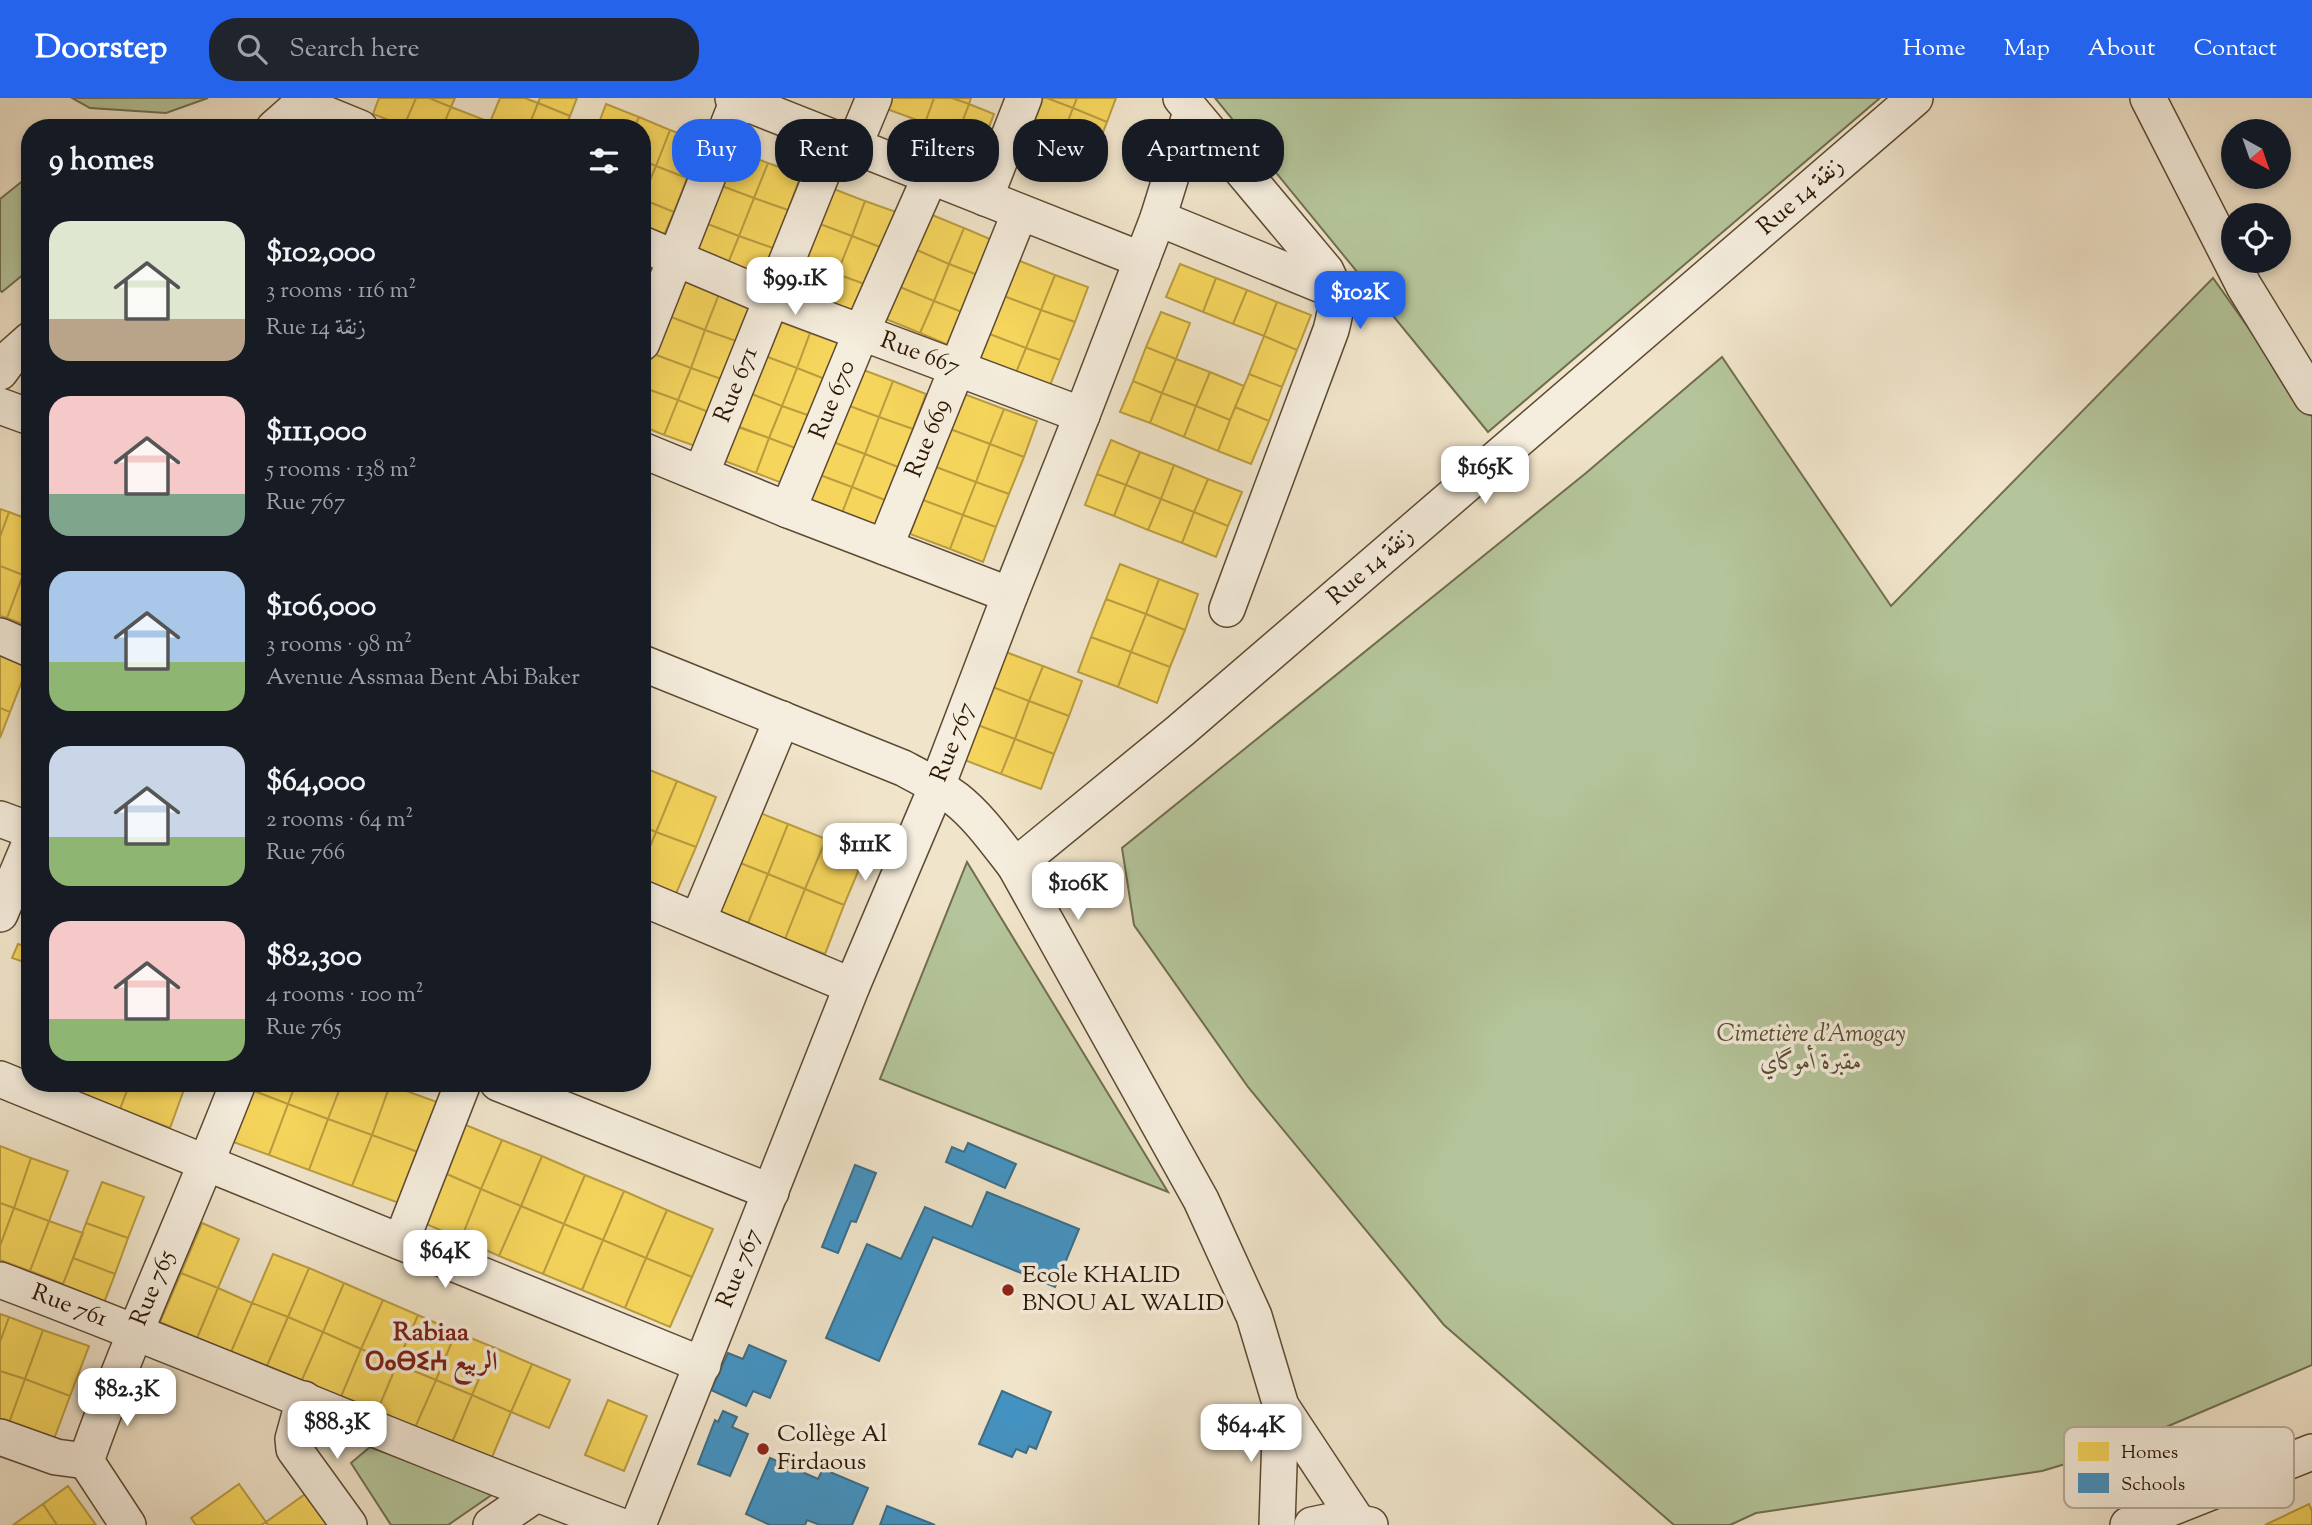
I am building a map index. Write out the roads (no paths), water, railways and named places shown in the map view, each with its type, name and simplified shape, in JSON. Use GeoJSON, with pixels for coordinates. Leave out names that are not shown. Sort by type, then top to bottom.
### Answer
{"type":"FeatureCollection","features":[{"type":"Feature","properties":{"kind":"street","name":"Rue 671"},"geometry":{"type":"LineString","coordinates":[[860,119],[874,98]]}},
{"type":"Feature","properties":{"kind":"street"},"geometry":{"type":"LineString","coordinates":[[985,198],[1024,98]]}},
{"type":"Feature","properties":{"kind":"street","name":"Rue 14 زنقة"},"geometry":{"type":"LineString","coordinates":[[1015,866],[1180,731],[1915,98]]}},
{"type":"Feature","properties":{"kind":"street"},"geometry":{"type":"LineString","coordinates":[[2148,98],[2244,286],[2312,397]]}},
{"type":"Feature","properties":{"kind":"street"},"geometry":{"type":"LineString","coordinates":[[284,119],[305,101],[342,119]]}},
{"type":"Feature","properties":{"kind":"street"},"geometry":{"type":"LineString","coordinates":[[651,321],[677,258],[750,101],[791,119]]}},
{"type":"Feature","properties":{"kind":"street"},"geometry":{"type":"LineString","coordinates":[[1186,105],[1326,271],[1336,291],[1337,308],[1331,330],[1227,609]]}},
{"type":"Feature","properties":{"kind":"street","name":"Rue 767"},"geometry":{"type":"LineString","coordinates":[[638,1525],[852,986],[937,786],[1142,260],[1158,218],[1186,105]]}},
{"type":"Feature","properties":{"kind":"street","name":"Rue 671"},"geometry":{"type":"LineString","coordinates":[[701,474],[772,299],[827,182]]}},
{"type":"Feature","properties":{"kind":"street","name":"Rue 670"},"geometry":{"type":"LineString","coordinates":[[788,510],[861,333],[928,182]]}},
{"type":"Feature","properties":{"kind":"street"},"geometry":{"type":"LineString","coordinates":[[943,182],[1142,260]]}},
{"type":"Feature","properties":{"kind":"street","name":"Rue 669"},"geometry":{"type":"LineString","coordinates":[[885,547],[1020,212]]}},
{"type":"Feature","properties":{"kind":"street"},"geometry":{"type":"LineString","coordinates":[[1158,218],[1336,291]]}},
{"type":"Feature","properties":{"kind":"street","name":"Rue 667"},"geometry":{"type":"LineString","coordinates":[[651,248],[772,299],[1082,415]]}},
{"type":"Feature","properties":{"kind":"street"},"geometry":{"type":"LineString","coordinates":[[0,372],[21,348]]}},
{"type":"Feature","properties":{"kind":"street"},"geometry":{"type":"LineString","coordinates":[[0,406],[21,414]]}},
{"type":"Feature","properties":{"kind":"street"},"geometry":{"type":"LineString","coordinates":[[651,454],[788,510],[1010,595]]}},
{"type":"Feature","properties":{"kind":"street"},"geometry":{"type":"LineString","coordinates":[[0,636],[21,645]]}},
{"type":"Feature","properties":{"kind":"street"},"geometry":{"type":"LineString","coordinates":[[651,667],[904,768],[937,786],[973,816],[1015,866],[1201,1200],[1254,1316],[1282,1406],[1364,1523]]}},
{"type":"Feature","properties":{"kind":"street"},"geometry":{"type":"LineString","coordinates":[[698,920],[782,719]]}},
{"type":"Feature","properties":{"kind":"street"},"geometry":{"type":"LineString","coordinates":[[0,819],[21,827]]}},
{"type":"Feature","properties":{"kind":"street"},"geometry":{"type":"LineString","coordinates":[[0,914],[21,864]]}},
{"type":"Feature","properties":{"kind":"street"},"geometry":{"type":"LineString","coordinates":[[651,902],[852,986]]}},
{"type":"Feature","properties":{"kind":"street"},"geometry":{"type":"LineString","coordinates":[[0,1079],[21,1084]]}},
{"type":"Feature","properties":{"kind":"street"},"geometry":{"type":"LineString","coordinates":[[55,1092],[207,1163],[703,1365]]}},
{"type":"Feature","properties":{"kind":"street","name":"Rue 765"},"geometry":{"type":"LineString","coordinates":[[86,1461],[107,1402],[235,1092]]}},
{"type":"Feature","properties":{"kind":"street"},"geometry":{"type":"LineString","coordinates":[[401,1242],[459,1092]]}},
{"type":"Feature","properties":{"kind":"street"},"geometry":{"type":"LineString","coordinates":[[521,1092],[771,1192]]}},
{"type":"Feature","properties":{"kind":"street","name":"Rue 761"},"geometry":{"type":"LineString","coordinates":[[0,1280],[136,1331],[618,1525]]}},
{"type":"Feature","properties":{"kind":"street"},"geometry":{"type":"LineString","coordinates":[[304,1399],[293,1439],[294,1449],[349,1525]]}},
{"type":"Feature","properties":{"kind":"street"},"geometry":{"type":"LineString","coordinates":[[1277,1525],[1282,1406]]}},
{"type":"Feature","properties":{"kind":"street"},"geometry":{"type":"LineString","coordinates":[[0,1437],[56,1457],[86,1461],[128,1525]]}},
{"type":"Feature","properties":{"kind":"street"},"geometry":{"type":"LineString","coordinates":[[2294,1459],[2312,1452]]}},
{"type":"Feature","properties":{"kind":"street"},"geometry":{"type":"LineString","coordinates":[[491,1525],[536,1494]]}},
{"type":"Feature","properties":{"kind":"street"},"geometry":{"type":"LineString","coordinates":[[2129,1525],[2172,1508]]}},
{"type":"Feature","properties":{"kind":"street"},"geometry":{"type":"LineString","coordinates":[[1312,1525],[1341,1519],[1364,1523]]}},
{"type":"Feature","properties":{"kind":"place","name":"Ecole KHALID BNOU AL WALID"},"geometry":{"type":"Point","coordinates":[1008,1290]}},
{"type":"Feature","properties":{"kind":"place","name":"Collège Al Firdaous"},"geometry":{"type":"Point","coordinates":[763,1449]}},
{"type":"Feature","properties":{"kind":"district","name":"Rabiaa ⵔⴰⴱⵉⵄ الربيع"},"geometry":{"type":"Point","coordinates":[431,1348]}},
{"type":"Feature","properties":{"kind":"park label","name":"Cimetière d'Amogay مقبرة أموگاي"},"geometry":{"type":"Point","coordinates":[1811,1049]}}]}
